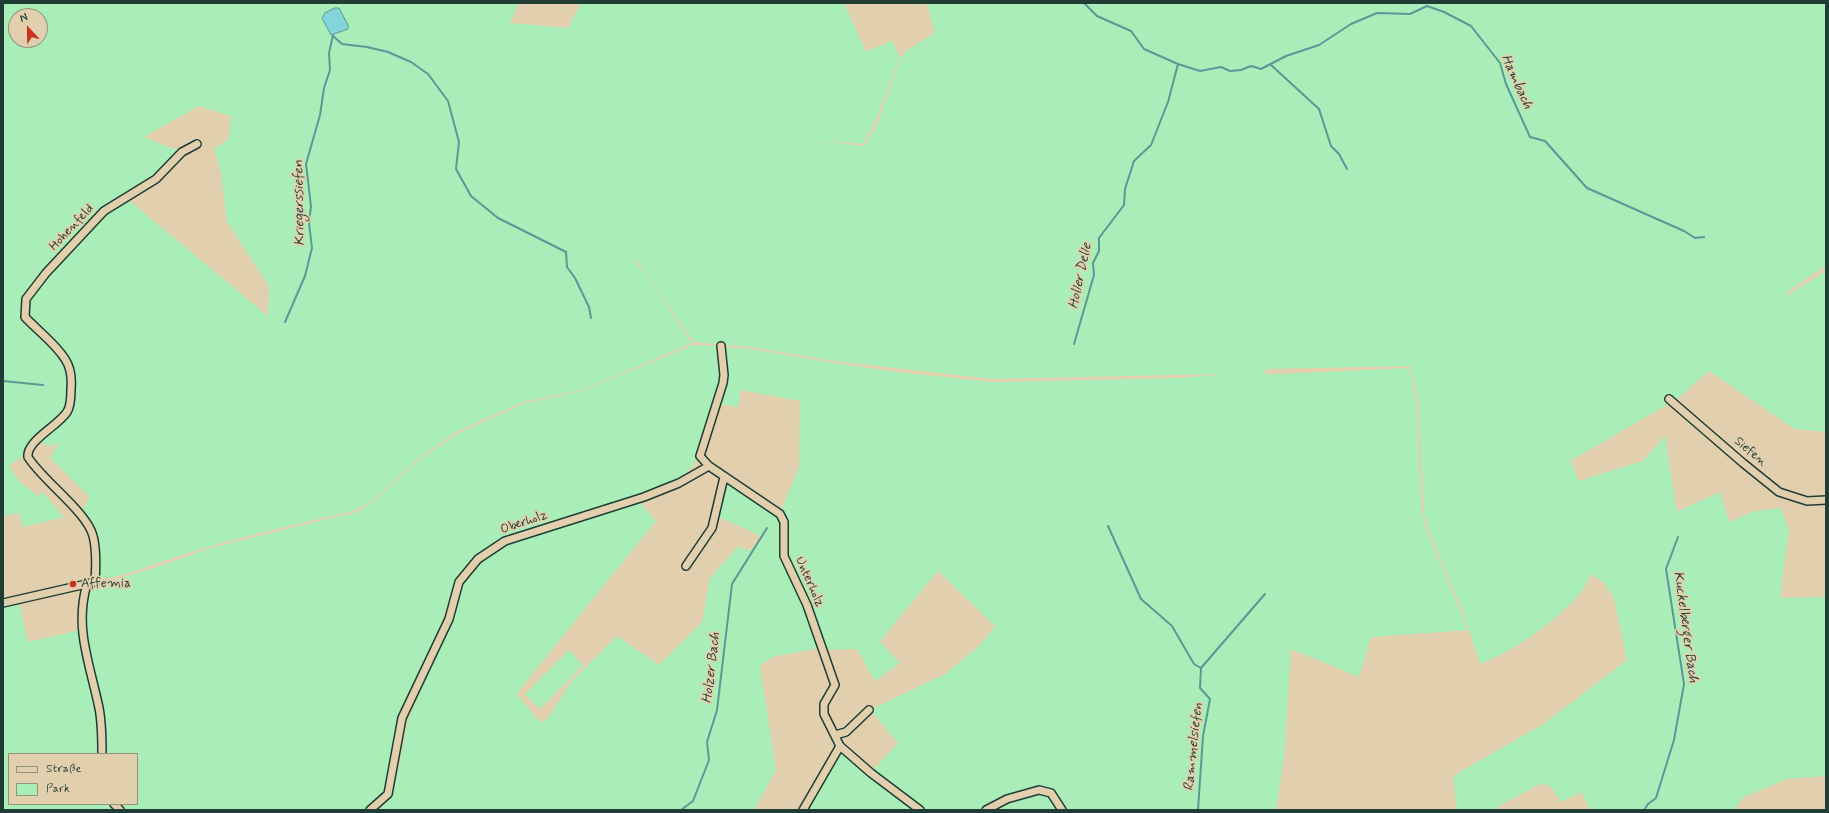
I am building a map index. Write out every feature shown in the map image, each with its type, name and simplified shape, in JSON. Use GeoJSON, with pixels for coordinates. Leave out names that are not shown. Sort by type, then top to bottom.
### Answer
{"type":"FeatureCollection","features":[{"type":"Feature","properties":{"kind":"street","name":"Hohenfeld"},"geometry":{"type":"LineString","coordinates":[[88,584],[95,582],[96,558],[93,536],[90,529],[79,514],[28,458],[31,447],[68,411],[71,399],[72,384],[71,371],[66,360],[25,317],[26,299],[46,274],[104,211],[156,179],[182,152],[197,144]]}},
{"type":"Feature","properties":{"kind":"street"},"geometry":{"type":"LineString","coordinates":[[709,466],[700,456],[724,375],[721,346]]}},
{"type":"Feature","properties":{"kind":"street","name":"Siefen"},"geometry":{"type":"LineString","coordinates":[[1669,399],[1779,492],[1807,500],[1826,500]]}},
{"type":"Feature","properties":{"kind":"street","name":"Unterholz"},"geometry":{"type":"LineString","coordinates":[[709,466],[780,514],[784,522],[784,556],[807,605],[835,685],[824,704],[824,714],[840,746]]}},
{"type":"Feature","properties":{"kind":"street","name":"Oberholz"},"geometry":{"type":"LineString","coordinates":[[370,810],[388,794],[402,718],[448,619],[459,582],[478,559],[505,541],[644,497],[679,483],[709,466]]}},
{"type":"Feature","properties":{"kind":"street"},"geometry":{"type":"LineString","coordinates":[[686,566],[712,528],[724,477]]}},
{"type":"Feature","properties":{"kind":"street"},"geometry":{"type":"LineString","coordinates":[[3,603],[88,584],[82,609],[82,630],[99,710],[102,753]]}},
{"type":"Feature","properties":{"kind":"street"},"geometry":{"type":"LineString","coordinates":[[835,735],[846,732],[869,710]]}},
{"type":"Feature","properties":{"kind":"street"},"geometry":{"type":"LineString","coordinates":[[803,810],[840,746],[871,773],[920,810]]}},
{"type":"Feature","properties":{"kind":"street"},"geometry":{"type":"LineString","coordinates":[[986,810],[1007,799],[1039,790],[1051,793],[1062,810]]}},
{"type":"Feature","properties":{"kind":"green space"},"geometry":{"type":"Polygon","coordinates":[[[3,3],[519,3],[510,23],[568,28],[581,3],[844,3],[866,52],[892,41],[900,57],[874,124],[863,144],[813,140],[864,146],[877,125],[901,57],[909,49],[935,33],[928,6],[925,3],[1826,3],[1826,265],[1786,293],[1787,296],[1826,271],[1826,432],[1795,429],[1709,371],[1677,399],[1570,461],[1579,481],[1643,461],[1665,436],[1676,507],[1678,511],[1720,492],[1729,522],[1755,511],[1781,508],[1789,530],[1780,598],[1826,597],[1826,776],[1787,779],[1744,797],[1734,810],[1591,810],[1581,792],[1561,802],[1551,787],[1542,783],[1497,807],[1497,810],[1457,810],[1453,776],[1545,723],[1627,660],[1614,598],[1604,583],[1592,574],[1577,597],[1544,627],[1506,652],[1480,664],[1463,611],[1428,529],[1424,512],[1418,396],[1410,366],[1266,369],[1265,374],[1409,368],[1416,397],[1422,511],[1426,530],[1468,630],[1371,637],[1359,677],[1291,649],[1284,758],[1276,810],[1063,810],[1052,792],[1040,789],[1007,798],[984,810],[921,810],[871,772],[898,743],[870,710],[947,673],[981,644],[995,626],[938,571],[880,641],[900,663],[875,681],[857,649],[823,650],[809,605],[785,556],[785,521],[780,513],[799,467],[800,401],[741,390],[738,407],[717,404],[726,375],[724,347],[751,349],[898,372],[992,382],[1176,378],[1219,374],[993,379],[834,361],[751,347],[694,342],[635,258],[634,260],[650,280],[692,343],[585,389],[523,402],[458,431],[420,457],[373,500],[356,510],[209,547],[121,575],[100,578],[97,572],[95,540],[90,527],[80,512],[90,497],[50,458],[58,444],[55,443],[51,447],[40,442],[30,454],[35,445],[59,423],[68,412],[73,396],[73,384],[72,372],[66,357],[26,317],[27,299],[46,275],[104,212],[126,198],[268,316],[269,286],[227,222],[221,173],[214,149],[228,140],[231,116],[199,106],[144,137],[181,152],[155,179],[103,210],[25,297],[25,319],[65,361],[70,371],[69,399],[63,414],[32,442],[26,454],[9,466],[19,481],[38,496],[43,492],[64,517],[23,527],[19,513],[3,516],[3,3]]]}},
{"type":"Feature","properties":{"kind":"green space"},"geometry":{"type":"Polygon","coordinates":[[[693,345],[720,346],[723,375],[700,456],[679,482],[504,541],[475,555],[456,579],[430,656],[405,721],[389,794],[374,810],[121,810],[116,805],[138,805],[138,753],[103,753],[83,616],[89,590],[92,587],[154,568],[210,548],[357,512],[374,501],[421,458],[459,433],[523,404],[585,390],[693,345]]]}},
{"type":"Feature","properties":{"kind":"green space"},"geometry":{"type":"Polygon","coordinates":[[[725,478],[779,515],[783,522],[783,557],[806,605],[821,648],[772,657],[760,666],[776,770],[754,810],[379,810],[393,795],[408,721],[434,657],[460,581],[477,558],[505,542],[639,501],[656,521],[516,694],[541,723],[549,717],[570,683],[617,636],[659,665],[702,622],[710,578],[737,547],[751,550],[761,536],[716,516],[725,478]]]}},
{"type":"Feature","properties":{"kind":"green space"},"geometry":{"type":"Polygon","coordinates":[[[19,603],[28,642],[80,630],[98,710],[101,753],[8,753],[8,805],[114,805],[117,810],[3,810],[3,606],[19,603]]]}},
{"type":"Feature","properties":{"kind":"green space"},"geometry":{"type":"Polygon","coordinates":[[[569,650],[583,665],[540,709],[525,694],[569,650]]]}},
{"type":"Feature","properties":{"kind":"green space"},"geometry":{"type":"Polygon","coordinates":[[[841,747],[918,810],[805,810],[841,747]]]}},
{"type":"Feature","properties":{"kind":"green space"},"geometry":{"type":"Polygon","coordinates":[[[1039,791],[1050,794],[1061,810],[988,810],[1039,791]]]}},
{"type":"Feature","properties":{"kind":"water"},"geometry":{"type":"Polygon","coordinates":[[[335,8],[339,8],[348,25],[348,29],[331,35],[322,18],[325,13],[335,8]]]}},
{"type":"Feature","properties":{"kind":"waterway","name":"Hambach"},"geometry":{"type":"LineString","coordinates":[[1084,3],[1097,16],[1131,31],[1144,49],[1178,64],[1200,71],[1221,67],[1230,71],[1241,70],[1251,66],[1261,69],[1286,56],[1319,45],[1351,24],[1377,13],[1410,14],[1427,6],[1444,12],[1471,26],[1500,63],[1506,84],[1530,137],[1545,141],[1587,188],[1684,231],[1695,238],[1704,237]]}},
{"type":"Feature","properties":{"kind":"waterway","name":"Kriegerssiefen"},"geometry":{"type":"LineString","coordinates":[[285,322],[305,276],[312,248],[309,223],[311,206],[306,164],[320,115],[324,88],[330,70],[329,53],[333,35]]}},
{"type":"Feature","properties":{"kind":"waterway"},"geometry":{"type":"LineString","coordinates":[[333,36],[342,44],[367,47],[388,52],[411,62],[428,74],[448,101],[459,142],[456,169],[471,196],[498,218],[566,252],[567,267],[575,278],[589,307],[591,318]]}},
{"type":"Feature","properties":{"kind":"waterway","name":"Holler Delle"},"geometry":{"type":"LineString","coordinates":[[1074,344],[1094,275],[1093,263],[1099,251],[1099,238],[1124,205],[1125,189],[1134,161],[1151,145],[1168,102],[1178,64]]}},
{"type":"Feature","properties":{"kind":"waterway"},"geometry":{"type":"LineString","coordinates":[[1271,65],[1319,109],[1331,146],[1339,154],[1347,169]]}},
{"type":"Feature","properties":{"kind":"waterway"},"geometry":{"type":"LineString","coordinates":[[3,381],[43,385]]}},
{"type":"Feature","properties":{"kind":"waterway"},"geometry":{"type":"LineString","coordinates":[[1108,526],[1141,599],[1172,626],[1194,664],[1201,668]]}},
{"type":"Feature","properties":{"kind":"waterway","name":"Holzer Bach"},"geometry":{"type":"LineString","coordinates":[[681,810],[693,801],[709,760],[707,742],[717,710],[732,584],[767,528]]}},
{"type":"Feature","properties":{"kind":"waterway","name":"Kuckelberger Bach"},"geometry":{"type":"LineString","coordinates":[[1644,810],[1648,804],[1656,798],[1674,740],[1684,684],[1666,569],[1678,537]]}},
{"type":"Feature","properties":{"kind":"waterway","name":"Rammelsiefen"},"geometry":{"type":"LineString","coordinates":[[1198,810],[1203,736],[1210,699],[1200,688],[1201,668],[1265,594]]}},
{"type":"Feature","properties":{"kind":"place","name":"Affemia"},"geometry":{"type":"Point","coordinates":[73,584]}}]}
